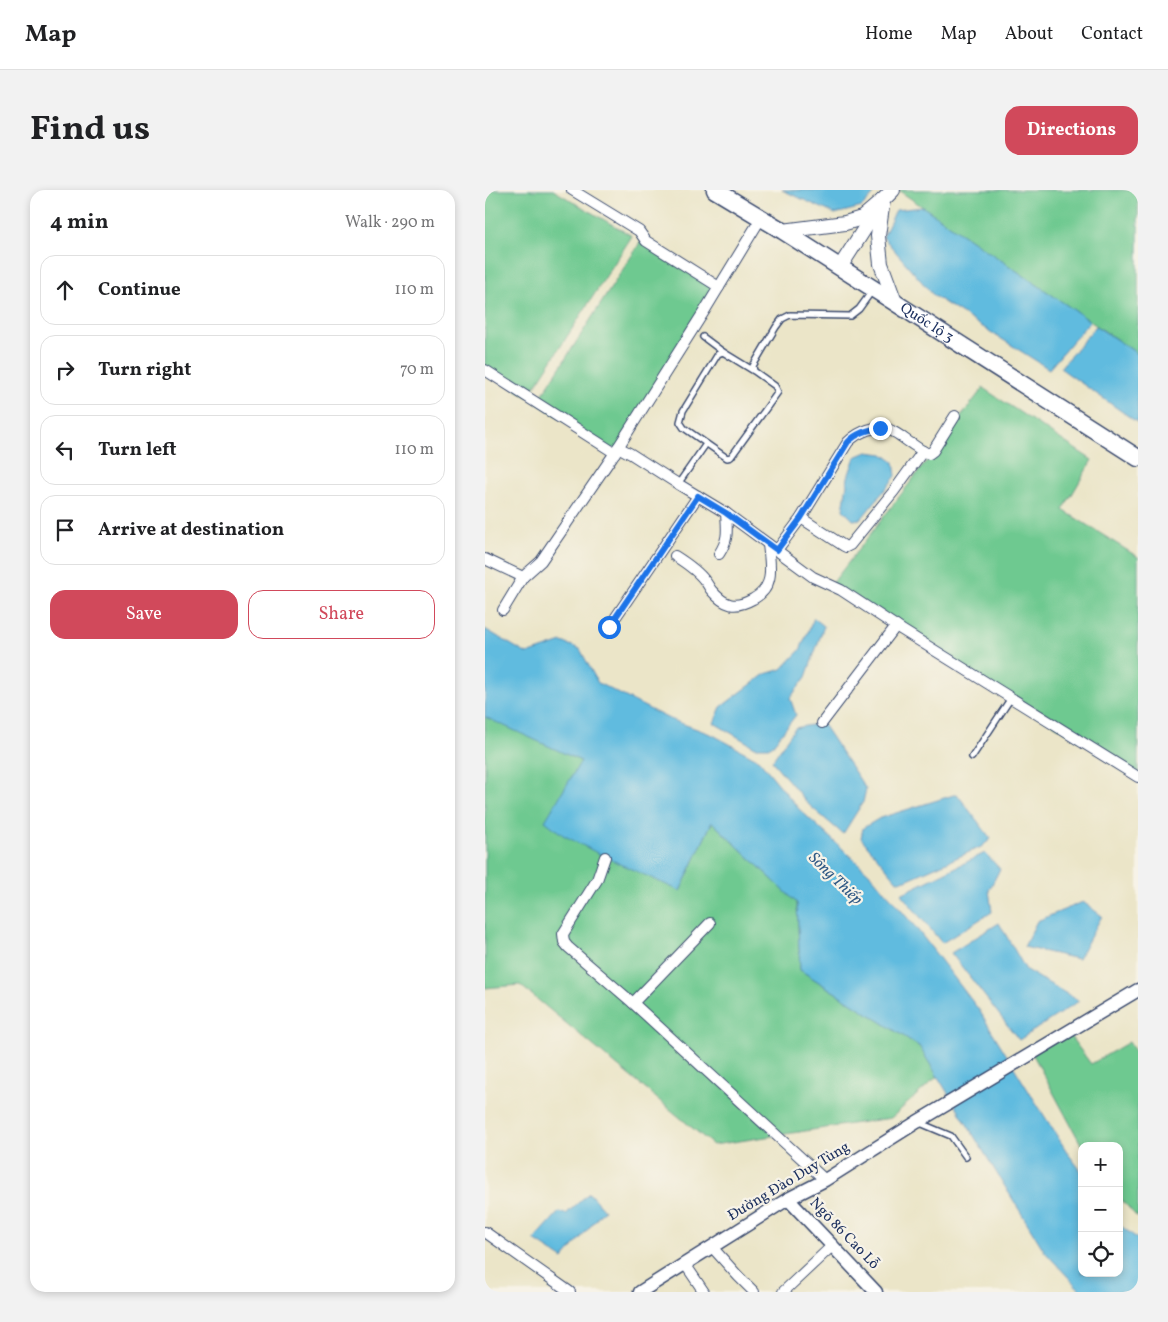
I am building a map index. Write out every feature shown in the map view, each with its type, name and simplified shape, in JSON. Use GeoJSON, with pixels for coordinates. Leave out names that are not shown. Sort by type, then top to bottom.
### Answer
{"type":"FeatureCollection","features":[{"type":"Feature","properties":{"kind":"highway","name":"Quốc lộ 3"},"geometry":{"type":"LineString","coordinates":[[715,190],[783,230],[1138,458]]}},
{"type":"Feature","properties":{"kind":"main road"},"geometry":{"type":"LineString","coordinates":[[783,230],[845,224],[862,218],[888,195]]}},
{"type":"Feature","properties":{"kind":"main road"},"geometry":{"type":"LineString","coordinates":[[840,267],[888,195]]}},
{"type":"Feature","properties":{"kind":"main road"},"geometry":{"type":"LineString","coordinates":[[888,195],[878,236],[881,264],[895,302]]}},
{"type":"Feature","properties":{"kind":"street"},"geometry":{"type":"LineString","coordinates":[[572,190],[639,232],[646,241],[719,287]]}},
{"type":"Feature","properties":{"kind":"street"},"geometry":{"type":"LineString","coordinates":[[503,610],[523,577],[541,561],[616,450],[761,218]]}},
{"type":"Feature","properties":{"kind":"street"},"geometry":{"type":"LineString","coordinates":[[486,374],[616,450],[631,454],[726,513],[813,577],[841,590],[1138,777]]}},
{"type":"Feature","properties":{"kind":"street"},"geometry":{"type":"LineString","coordinates":[[675,556],[697,572],[711,590],[723,601],[731,605],[739,605],[755,598],[766,588],[771,577],[772,547],[801,518],[848,442],[855,436],[871,429],[880,428],[890,430],[929,454],[933,452],[955,416]]}},
{"type":"Feature","properties":{"kind":"street"},"geometry":{"type":"LineString","coordinates":[[801,518],[844,546],[850,545],[923,452]]}},
{"type":"Feature","properties":{"kind":"street"},"geometry":{"type":"LineString","coordinates":[[609,627],[698,496]]}},
{"type":"Feature","properties":{"kind":"street"},"geometry":{"type":"LineString","coordinates":[[719,554],[725,545],[727,532],[726,513]]}},
{"type":"Feature","properties":{"kind":"street"},"geometry":{"type":"LineString","coordinates":[[485,560],[523,577]]}},
{"type":"Feature","properties":{"kind":"street"},"geometry":{"type":"LineString","coordinates":[[822,723],[896,626]]}},
{"type":"Feature","properties":{"kind":"street"},"geometry":{"type":"LineString","coordinates":[[605,857],[597,880],[563,934],[564,942],[825,1180]]}},
{"type":"Feature","properties":{"kind":"street"},"geometry":{"type":"LineString","coordinates":[[633,1003],[710,923]]}},
{"type":"Feature","properties":{"kind":"street","name":"Đường Đào Duy Tùng"},"geometry":{"type":"LineString","coordinates":[[640,1292],[788,1199],[825,1180],[917,1122],[1138,990]]}},
{"type":"Feature","properties":{"kind":"street","name":"Ngõ 86 Cao Lỗ"},"geometry":{"type":"LineString","coordinates":[[788,1199],[876,1292]]}},
{"type":"Feature","properties":{"kind":"street"},"geometry":{"type":"LineString","coordinates":[[485,1232],[570,1292]]}},
{"type":"Feature","properties":{"kind":"street"},"geometry":{"type":"LineString","coordinates":[[783,1292],[833,1245]]}},
{"type":"Feature","properties":{"kind":"street"},"geometry":{"type":"LineString","coordinates":[[712,1247],[755,1292]]}},
{"type":"Feature","properties":{"kind":"street"},"geometry":{"type":"LineString","coordinates":[[685,1264],[704,1292]]}},
{"type":"Feature","properties":{"kind":"lane"},"geometry":{"type":"LineString","coordinates":[[754,371],[753,366],[782,319],[790,315],[850,316],[859,309],[874,289]]}},
{"type":"Feature","properties":{"kind":"lane"},"geometry":{"type":"LineString","coordinates":[[703,338],[775,386],[778,392],[731,457],[727,458],[684,428],[680,422],[683,411],[703,378],[718,354],[723,352]]}},
{"type":"Feature","properties":{"kind":"lane"},"geometry":{"type":"LineString","coordinates":[[678,484],[706,444]]}},
{"type":"Feature","properties":{"kind":"lane"},"geometry":{"type":"LineString","coordinates":[[972,757],[1011,697]]}},
{"type":"Feature","properties":{"kind":"lane"},"geometry":{"type":"LineString","coordinates":[[917,1122],[951,1136],[966,1157]]}},
{"type":"Feature","properties":{"kind":"green space"},"geometry":{"type":"Polygon","coordinates":[[[485,190],[553,190],[632,236],[528,397],[485,370],[485,190]]]}},
{"type":"Feature","properties":{"kind":"green space"},"geometry":{"type":"Polygon","coordinates":[[[898,190],[1138,190],[1138,354],[923,207],[898,190]]]}},
{"type":"Feature","properties":{"kind":"green space"},"geometry":{"type":"Polygon","coordinates":[[[643,238],[719,287],[615,453],[537,403],[643,238]]]}},
{"type":"Feature","properties":{"kind":"green space"},"geometry":{"type":"Polygon","coordinates":[[[983,388],[1092,460],[1063,510],[1138,557],[1138,777],[831,585],[983,388]]]}},
{"type":"Feature","properties":{"kind":"green space"},"geometry":{"type":"Polygon","coordinates":[[[485,716],[581,761],[680,891],[712,822],[797,903],[800,970],[919,1046],[938,1076],[891,1118],[713,1145],[520,985],[485,988],[485,716]]]}},
{"type":"Feature","properties":{"kind":"green space"},"geometry":{"type":"Polygon","coordinates":[[[1067,1032],[1091,1064],[1129,1042],[1138,1056],[1138,1218],[1123,1201],[1123,1142],[1080,1142],[1032,1053],[1067,1032]]]}},
{"type":"Feature","properties":{"kind":"water"},"geometry":{"type":"Polygon","coordinates":[[[782,190],[868,190],[874,194],[862,207],[835,214],[782,190]]]}},
{"type":"Feature","properties":{"kind":"water"},"geometry":{"type":"Polygon","coordinates":[[[923,207],[1090,321],[1049,369],[934,296],[883,237],[896,210],[923,207]]]}},
{"type":"Feature","properties":{"kind":"water"},"geometry":{"type":"Polygon","coordinates":[[[1096,326],[1138,354],[1138,423],[1060,368],[1096,326]]]}},
{"type":"Feature","properties":{"kind":"water"},"geometry":{"type":"Polygon","coordinates":[[[867,452],[883,454],[894,462],[896,476],[861,519],[853,520],[843,510],[848,477],[855,457],[867,452]]]}},
{"type":"Feature","properties":{"kind":"water"},"geometry":{"type":"Polygon","coordinates":[[[814,618],[824,626],[806,677],[790,698],[796,715],[771,747],[755,747],[714,723],[721,707],[765,674],[782,669],[800,650],[814,618]]]}},
{"type":"Feature","properties":{"kind":"water","name":"Sông Thiếp"},"geometry":{"type":"Polygon","coordinates":[[[485,629],[527,654],[562,642],[580,649],[598,683],[667,718],[713,735],[759,760],[799,809],[872,876],[917,929],[979,1010],[1078,1167],[1078,1277],[1123,1277],[1123,1228],[1138,1239],[1138,1292],[1082,1292],[1045,1252],[919,1046],[800,970],[797,903],[712,822],[680,891],[605,857],[563,835],[545,821],[581,761],[485,717],[485,629]]]}},
{"type":"Feature","properties":{"kind":"water"},"geometry":{"type":"Polygon","coordinates":[[[822,723],[866,789],[863,802],[843,834],[810,806],[772,761],[795,728],[822,723]]]}},
{"type":"Feature","properties":{"kind":"water"},"geometry":{"type":"Polygon","coordinates":[[[957,794],[991,839],[981,847],[906,880],[897,881],[861,838],[863,828],[880,818],[957,794]]]}},
{"type":"Feature","properties":{"kind":"water"},"geometry":{"type":"Polygon","coordinates":[[[985,853],[1000,869],[989,890],[992,912],[942,943],[901,894],[985,853]]]}},
{"type":"Feature","properties":{"kind":"water"},"geometry":{"type":"Polygon","coordinates":[[[1083,902],[1102,916],[1078,959],[1024,947],[1037,921],[1083,902]]]}},
{"type":"Feature","properties":{"kind":"water"},"geometry":{"type":"Polygon","coordinates":[[[999,923],[1026,970],[1079,1001],[1019,1040],[951,953],[999,923]]]}},
{"type":"Feature","properties":{"kind":"water"},"geometry":{"type":"Polygon","coordinates":[[[589,1193],[604,1210],[563,1259],[534,1240],[559,1212],[566,1214],[589,1193]]]}},
{"type":"Feature","properties":{"kind":"route"},"geometry":{"type":"LineString","coordinates":[[609,627],[698,496],[726,513],[777,550],[801,518],[848,442],[863,432],[880,428]]}}]}
